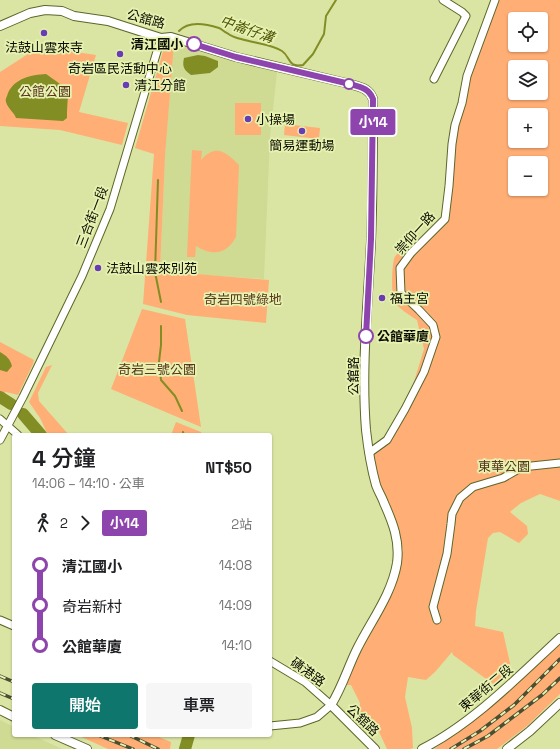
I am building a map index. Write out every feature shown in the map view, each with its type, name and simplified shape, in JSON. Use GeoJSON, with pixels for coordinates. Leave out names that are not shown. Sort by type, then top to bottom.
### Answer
{"type":"FeatureCollection","features":[{"type":"Feature","properties":{"kind":"street"},"geometry":{"type":"LineString","coordinates":[[434,79],[466,16],[443,0]]}},
{"type":"Feature","properties":{"kind":"street","name":"崇仰一路"},"geometry":{"type":"LineString","coordinates":[[369,453],[387,440],[405,409],[424,372],[436,337],[433,325],[402,293],[400,268],[411,253],[445,219],[455,124],[462,103],[467,76],[495,0]]}},
{"type":"Feature","properties":{"kind":"street","name":"公舘路"},"geometry":{"type":"LineString","coordinates":[[0,26],[30,13],[45,10],[62,11],[74,16],[108,21],[161,38],[174,38],[236,57],[350,84],[366,89],[371,94],[373,99],[371,239],[364,378],[366,429],[369,453],[377,487],[398,540],[397,562],[394,577],[387,595],[368,628],[331,705],[375,749]]}},
{"type":"Feature","properties":{"kind":"street","name":"三合街一段"},"geometry":{"type":"LineString","coordinates":[[0,440],[82,276],[110,209],[161,38]]}},
{"type":"Feature","properties":{"kind":"street"},"geometry":{"type":"LineString","coordinates":[[0,419],[16,433]]}},
{"type":"Feature","properties":{"kind":"street"},"geometry":{"type":"LineString","coordinates":[[8,426],[13,433]]}},
{"type":"Feature","properties":{"kind":"street"},"geometry":{"type":"LineString","coordinates":[[437,620],[433,607],[447,554],[452,514],[460,498],[474,487],[503,478],[522,467],[560,463]]}},
{"type":"Feature","properties":{"kind":"street"},"geometry":{"type":"LineString","coordinates":[[0,620],[12,625]]}},
{"type":"Feature","properties":{"kind":"street","name":"東華街二段"},"geometry":{"type":"LineString","coordinates":[[422,749],[436,742],[482,709],[560,638]]}},
{"type":"Feature","properties":{"kind":"street","name":"磺港路"},"geometry":{"type":"LineString","coordinates":[[272,662],[305,682],[331,705]]}},
{"type":"Feature","properties":{"kind":"street"},"geometry":{"type":"LineString","coordinates":[[507,749],[530,731],[560,703]]}},
{"type":"Feature","properties":{"kind":"street"},"geometry":{"type":"LineString","coordinates":[[272,726],[300,723],[317,717],[331,705]]}},
{"type":"Feature","properties":{"kind":"street"},"geometry":{"type":"LineString","coordinates":[[0,710],[12,716]]}},
{"type":"Feature","properties":{"kind":"street"},"geometry":{"type":"LineString","coordinates":[[60,737],[87,749]]}},
{"type":"Feature","properties":{"kind":"shaded area","name":"清江國小"},"geometry":{"type":"Polygon","coordinates":[[[174,42],[277,72],[270,137],[264,279],[160,272],[165,157],[174,42]]]}},
{"type":"Feature","properties":{"kind":"shaded area"},"geometry":{"type":"Polygon","coordinates":[[[198,55],[218,61],[218,67],[210,73],[191,75],[184,68],[184,58],[198,55]]]}},
{"type":"Feature","properties":{"kind":"shaded area"},"geometry":{"type":"Polygon","coordinates":[[[46,74],[65,88],[67,92],[67,118],[63,121],[16,118],[8,107],[6,101],[11,88],[24,78],[46,74]]]}},
{"type":"Feature","properties":{"kind":"shaded area"},"geometry":{"type":"Polygon","coordinates":[[[0,352],[8,358],[12,366],[7,372],[0,370],[0,352]]]}},
{"type":"Feature","properties":{"kind":"shaded area"},"geometry":{"type":"Polygon","coordinates":[[[0,720],[12,726],[12,737],[36,737],[62,749],[0,749],[0,720]]]}},
{"type":"Feature","properties":{"kind":"green space","name":"東華公園"},"geometry":{"type":"Polygon","coordinates":[[[496,0],[560,0],[560,501],[540,494],[521,503],[510,512],[527,526],[528,534],[519,543],[500,532],[493,533],[488,538],[476,611],[475,626],[503,632],[512,672],[496,686],[453,655],[452,652],[426,680],[408,677],[405,697],[412,728],[413,748],[387,749],[373,719],[359,724],[360,703],[351,685],[344,685],[394,584],[403,550],[394,518],[379,485],[372,457],[374,447],[385,440],[413,385],[424,349],[417,320],[395,303],[392,285],[393,262],[395,256],[400,251],[407,255],[442,220],[450,164],[448,157],[450,131],[496,0]]]}},
{"type":"Feature","properties":{"kind":"green space","name":"奇岩四號綠地"},"geometry":{"type":"Polygon","coordinates":[[[166,41],[174,43],[165,157],[160,271],[269,280],[266,323],[187,315],[143,304],[154,154],[135,148],[166,41]]]}},
{"type":"Feature","properties":{"kind":"green space","name":"公館公園"},"geometry":{"type":"Polygon","coordinates":[[[62,50],[96,55],[79,112],[128,123],[122,145],[60,130],[0,126],[0,72],[28,54],[62,50]]]}},
{"type":"Feature","properties":{"kind":"green space","name":"小操場"},"geometry":{"type":"Polygon","coordinates":[[[235,103],[261,103],[261,135],[235,135],[235,103]]]}},
{"type":"Feature","properties":{"kind":"green space","name":"簡易運動場"},"geometry":{"type":"Polygon","coordinates":[[[285,124],[320,128],[319,139],[284,135],[285,124]]]}},
{"type":"Feature","properties":{"kind":"green space"},"geometry":{"type":"Polygon","coordinates":[[[192,150],[202,151],[201,160],[211,152],[221,151],[230,156],[239,165],[236,237],[228,247],[223,250],[213,252],[196,246],[195,257],[187,257],[192,150]]]}},
{"type":"Feature","properties":{"kind":"green space","name":"奇岩三號公園"},"geometry":{"type":"Polygon","coordinates":[[[142,309],[185,319],[201,427],[111,389],[142,309]]]}},
{"type":"Feature","properties":{"kind":"green space"},"geometry":{"type":"Polygon","coordinates":[[[0,342],[34,360],[18,395],[6,392],[3,394],[0,392],[0,342]]]}},
{"type":"Feature","properties":{"kind":"green space"},"geometry":{"type":"Polygon","coordinates":[[[52,365],[38,393],[39,401],[67,433],[47,433],[40,418],[29,402],[46,367],[52,365]]]}},
{"type":"Feature","properties":{"kind":"green space"},"geometry":{"type":"Polygon","coordinates":[[[176,422],[201,433],[172,433],[176,422]]]}},
{"type":"Feature","properties":{"kind":"green space"},"geometry":{"type":"Polygon","coordinates":[[[560,643],[560,694],[527,726],[497,749],[434,749],[484,713],[560,643]]]}},
{"type":"Feature","properties":{"kind":"green space"},"geometry":{"type":"Polygon","coordinates":[[[81,737],[159,737],[171,742],[170,749],[108,749],[81,737]]]}},
{"type":"Feature","properties":{"kind":"waterway","name":"中崙仔溝"},"geometry":{"type":"LineString","coordinates":[[179,31],[188,25],[193,24],[204,24],[220,28],[235,37],[278,49],[285,53],[294,65],[298,66],[303,65],[313,54],[324,34],[326,16],[336,0]]}},
{"type":"Feature","properties":{"kind":"waterway","name":"中崙仔溝"},"geometry":{"type":"LineString","coordinates":[[158,180],[155,272],[161,302]]}},
{"type":"Feature","properties":{"kind":"waterway","name":"中崙仔溝"},"geometry":{"type":"LineString","coordinates":[[161,326],[159,362],[161,380],[175,396],[182,411]]}},
{"type":"Feature","properties":{"kind":"waterway"},"geometry":{"type":"LineString","coordinates":[[0,397],[11,404]]}},
{"type":"Feature","properties":{"kind":"waterway"},"geometry":{"type":"LineString","coordinates":[[23,414],[39,433]]}},
{"type":"Feature","properties":{"kind":"waterway"},"geometry":{"type":"LineString","coordinates":[[185,749],[188,737]]}},
{"type":"Feature","properties":{"kind":"railway"},"geometry":{"type":"LineString","coordinates":[[451,749],[480,731],[514,705],[560,659]]}},
{"type":"Feature","properties":{"kind":"railway"},"geometry":{"type":"LineString","coordinates":[[0,676],[12,681]]}},
{"type":"Feature","properties":{"kind":"railway"},"geometry":{"type":"LineString","coordinates":[[464,749],[488,736],[542,695],[560,678]]}},
{"type":"Feature","properties":{"kind":"railway"},"geometry":{"type":"LineString","coordinates":[[0,693],[12,698]]}},
{"type":"Feature","properties":{"kind":"railway"},"geometry":{"type":"LineString","coordinates":[[103,737],[133,749]]}},
{"type":"Feature","properties":{"kind":"railway"},"geometry":{"type":"LineString","coordinates":[[133,737],[158,749]]}},
{"type":"Feature","properties":{"kind":"bus line","name":"小14"},"geometry":{"type":"LineString","coordinates":[[194,44],[236,57],[350,84],[366,89],[371,94],[373,99],[373,170],[366,336]]}},
{"type":"Feature","properties":{"kind":"place","name":"法鼓山雲來寺"},"geometry":{"type":"Point","coordinates":[44,33]}},
{"type":"Feature","properties":{"kind":"place","name":"清江國小"},"geometry":{"type":"Point","coordinates":[194,44]}},
{"type":"Feature","properties":{"kind":"place","name":"奇岩區民活動中心"},"geometry":{"type":"Point","coordinates":[120,54]}},
{"type":"Feature","properties":{"kind":"place","name":"清江分館"},"geometry":{"type":"Point","coordinates":[126,85]}},
{"type":"Feature","properties":{"kind":"place","name":"小操場"},"geometry":{"type":"Point","coordinates":[248,119]}},
{"type":"Feature","properties":{"kind":"place","name":"簡易運動場"},"geometry":{"type":"Point","coordinates":[302,131]}},
{"type":"Feature","properties":{"kind":"place","name":"法鼓山雲來別苑"},"geometry":{"type":"Point","coordinates":[98,268]}},
{"type":"Feature","properties":{"kind":"place","name":"福主宮"},"geometry":{"type":"Point","coordinates":[382,298]}},
{"type":"Feature","properties":{"kind":"place","name":"公館華廈"},"geometry":{"type":"Point","coordinates":[366,336]}}]}
